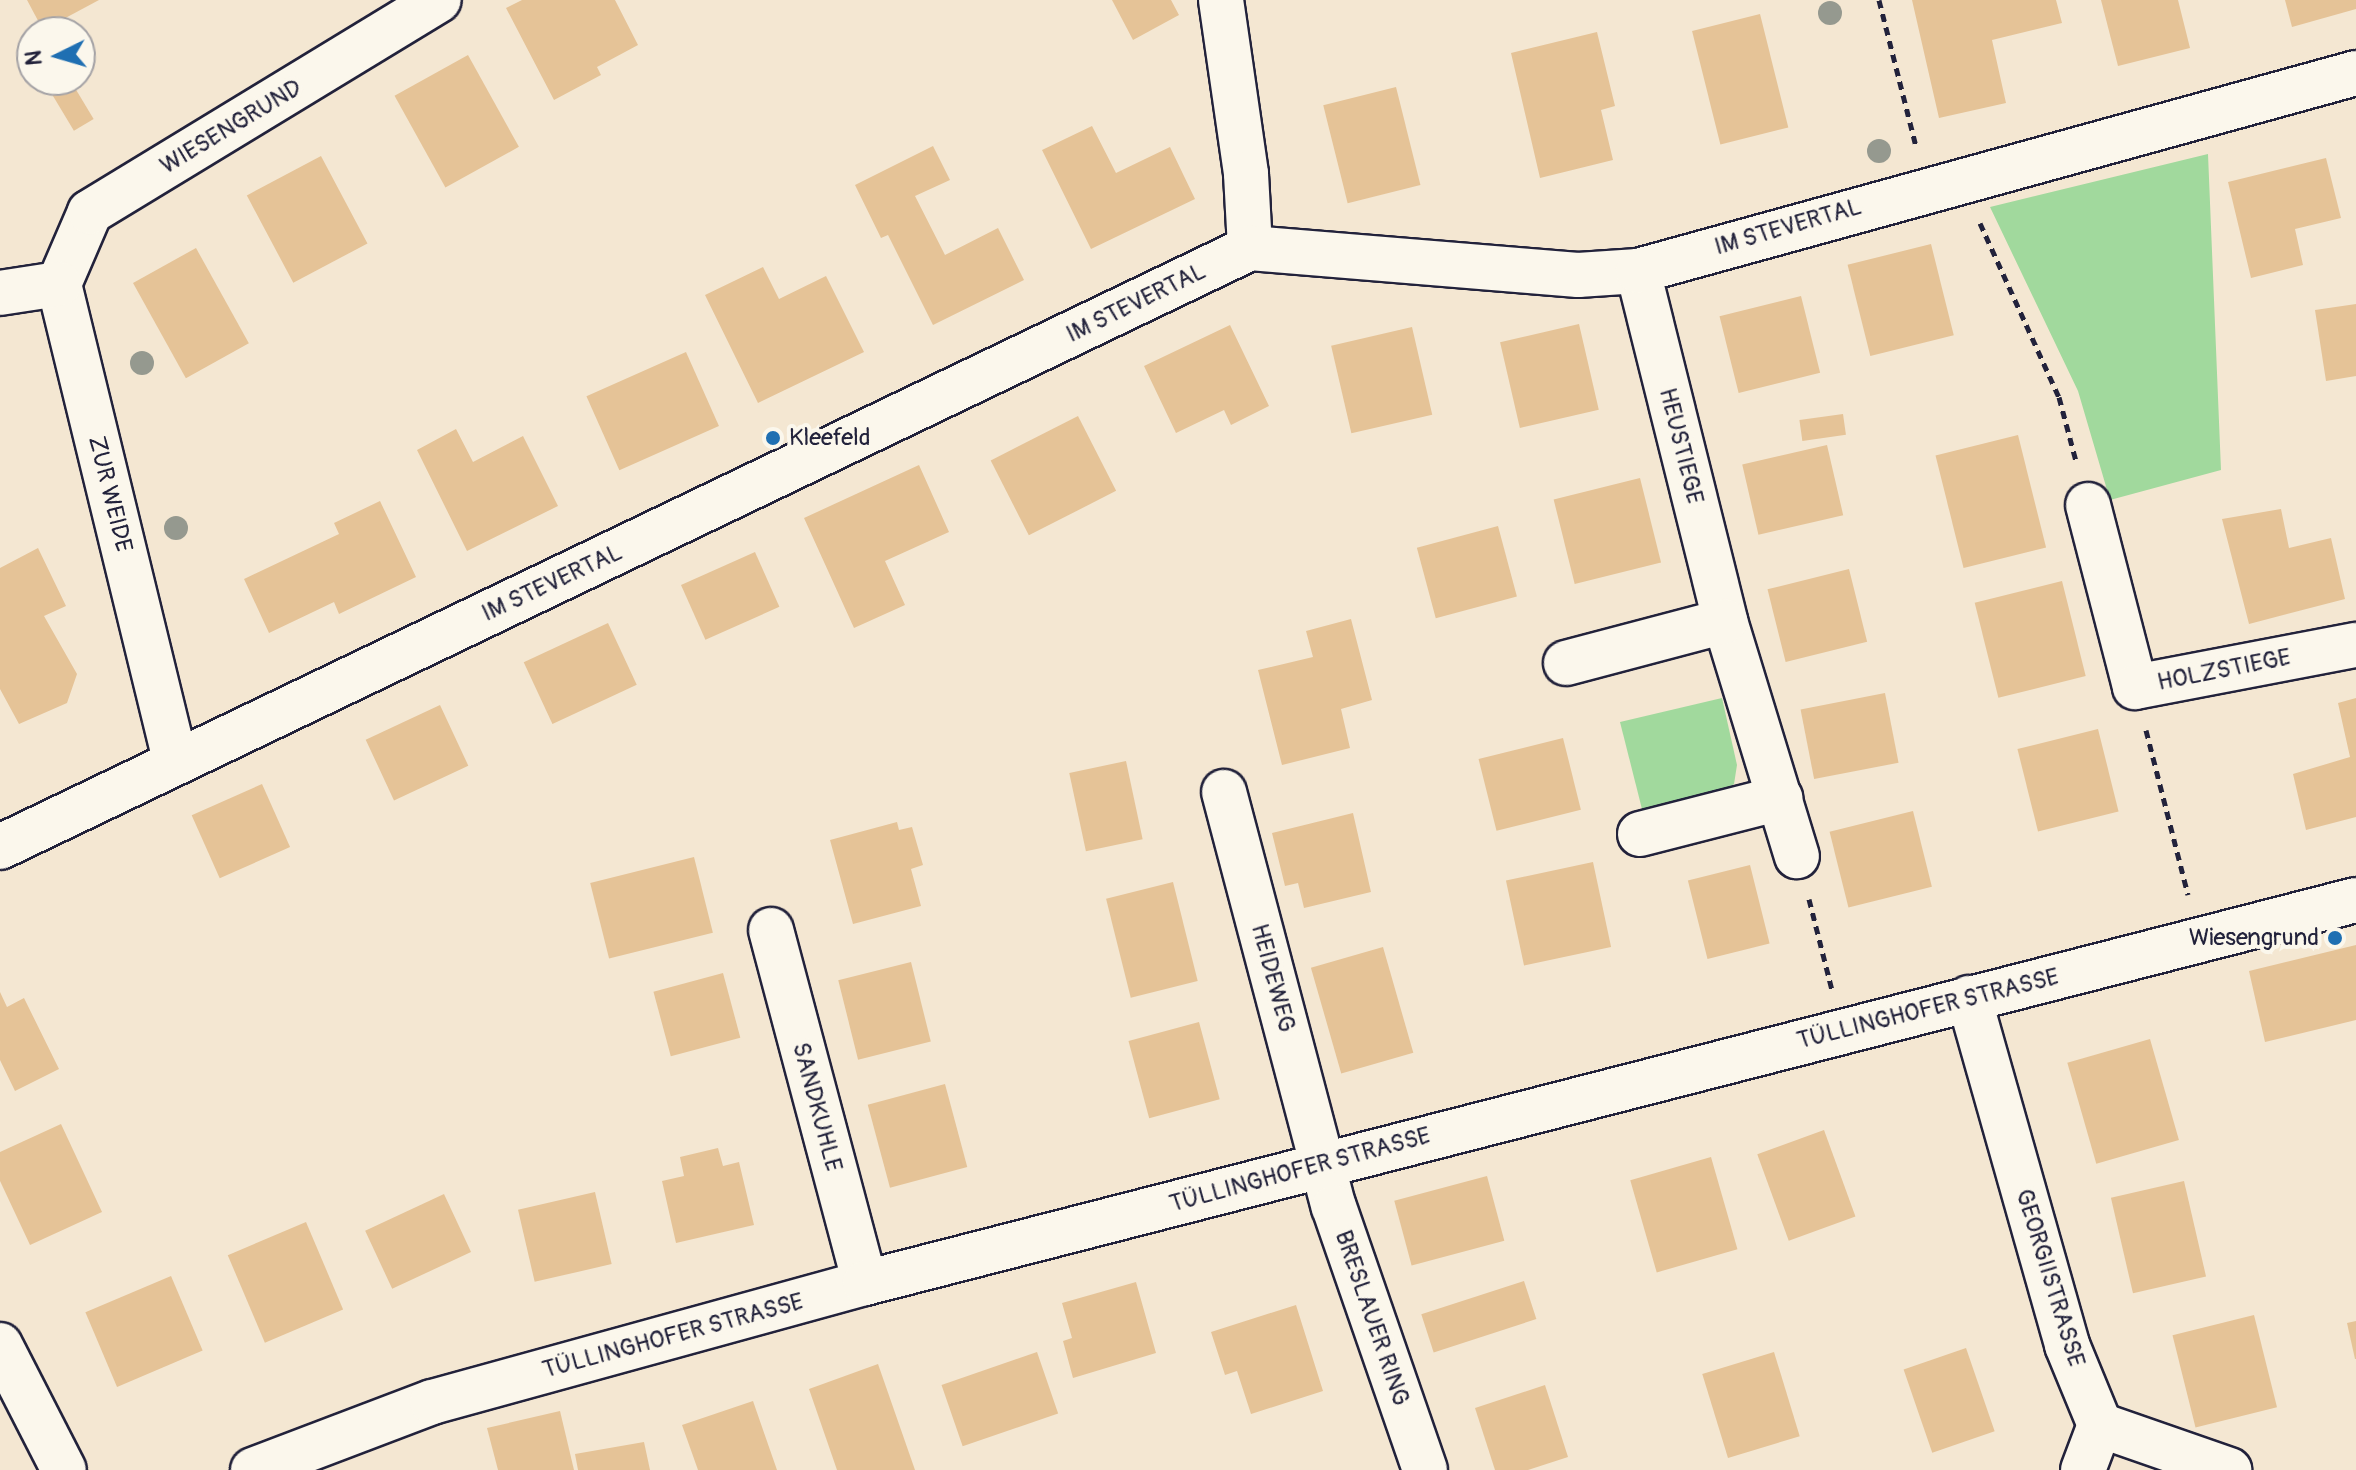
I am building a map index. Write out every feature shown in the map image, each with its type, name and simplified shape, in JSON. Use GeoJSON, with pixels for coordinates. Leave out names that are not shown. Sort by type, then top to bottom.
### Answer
{"type":"FeatureCollection","features":[{"type":"Feature","properties":{"kind":"street","name":"WIESENGRUND"},"geometry":{"type":"LineString","coordinates":[[59,284],[90,212],[439,0]]}},
{"type":"Feature","properties":{"kind":"street"},"geometry":{"type":"LineString","coordinates":[[1221,0],[1246,174],[1250,248]]}},
{"type":"Feature","properties":{"kind":"street","name":"IM STEVERTAL"},"geometry":{"type":"LineString","coordinates":[[0,847],[1250,248],[1578,275],[1638,271],[1943,183],[2356,73]]}},
{"type":"Feature","properties":{"kind":"street","name":"HEUSTIEGE"},"geometry":{"type":"LineString","coordinates":[[1638,271],[1725,621],[1797,856]]}},
{"type":"Feature","properties":{"kind":"street"},"geometry":{"type":"LineString","coordinates":[[0,293],[59,284]]}},
{"type":"Feature","properties":{"kind":"street","name":"ZUR WEIDE"},"geometry":{"type":"LineString","coordinates":[[59,284],[175,761]]}},
{"type":"Feature","properties":{"kind":"street","name":"HOLZSTIEGE"},"geometry":{"type":"LineString","coordinates":[[2088,505],[2135,687],[2356,645]]}},
{"type":"Feature","properties":{"kind":"street"},"geometry":{"type":"LineString","coordinates":[[1566,663],[1725,621]]}},
{"type":"Feature","properties":{"kind":"street","name":"HEIDEWEG"},"geometry":{"type":"LineString","coordinates":[[1224,792],[1323,1164]]}},
{"type":"Feature","properties":{"kind":"street"},"geometry":{"type":"LineString","coordinates":[[1640,834],[1780,798]]}},
{"type":"Feature","properties":{"kind":"street","name":"TÜLLINGHOFER STRASSE"},"geometry":{"type":"LineString","coordinates":[[253,1470],[432,1402],[865,1283],[2356,900]]}},
{"type":"Feature","properties":{"kind":"street","name":"SANDKUHLE"},"geometry":{"type":"LineString","coordinates":[[771,930],[865,1283]]}},
{"type":"Feature","properties":{"kind":"street","name":"GEORGIISTRASSE"},"geometry":{"type":"LineString","coordinates":[[1969,998],[2067,1345],[2100,1425]]}},
{"type":"Feature","properties":{"kind":"street","name":"BRESLAUER RING"},"geometry":{"type":"LineString","coordinates":[[1323,1164],[1425,1470]]}},
{"type":"Feature","properties":{"kind":"street"},"geometry":{"type":"LineString","coordinates":[[0,1345],[64,1470]]}},
{"type":"Feature","properties":{"kind":"street"},"geometry":{"type":"LineString","coordinates":[[2083,1470],[2100,1425],[2229,1470]]}},
{"type":"Feature","properties":{"kind":"path"},"geometry":{"type":"LineString","coordinates":[[1879,0],[1943,183],[2059,397],[2088,505]]}},
{"type":"Feature","properties":{"kind":"path"},"geometry":{"type":"LineString","coordinates":[[2135,687],[2200,940]]}},
{"type":"Feature","properties":{"kind":"path"},"geometry":{"type":"LineString","coordinates":[[1797,856],[1841,1030]]}},
{"type":"Feature","properties":{"kind":"green space"},"geometry":{"type":"Polygon","coordinates":[[[2208,154],[2221,470],[2110,500],[2078,391],[1990,207],[2208,154]]]}},
{"type":"Feature","properties":{"kind":"green space"},"geometry":{"type":"Polygon","coordinates":[[[1722,698],[1737,765],[1734,784],[1713,798],[1644,817],[1620,722],[1722,698]]]}},
{"type":"Feature","properties":{"kind":"building"},"geometry":{"type":"Polygon","coordinates":[[[27,0],[99,0],[69,16],[36,16],[27,0]]]}},
{"type":"Feature","properties":{"kind":"building"},"geometry":{"type":"Polygon","coordinates":[[[522,0],[615,0],[638,45],[597,67],[601,75],[554,100],[506,8],[522,0]]]}},
{"type":"Feature","properties":{"kind":"building"},"geometry":{"type":"Polygon","coordinates":[[[1112,0],[1171,0],[1179,15],[1133,40],[1112,0]]]}},
{"type":"Feature","properties":{"kind":"building"},"geometry":{"type":"Polygon","coordinates":[[[1912,0],[2056,0],[2062,23],[1992,40],[2006,103],[1939,118],[1912,0]]]}},
{"type":"Feature","properties":{"kind":"building"},"geometry":{"type":"Polygon","coordinates":[[[2101,0],[2178,0],[2190,48],[2118,66],[2101,0]]]}},
{"type":"Feature","properties":{"kind":"building"},"geometry":{"type":"Polygon","coordinates":[[[2285,0],[2356,0],[2356,9],[2292,27],[2285,0]]]}},
{"type":"Feature","properties":{"kind":"building"},"geometry":{"type":"Polygon","coordinates":[[[1760,14],[1788,128],[1720,144],[1692,31],[1760,14]]]}},
{"type":"Feature","properties":{"kind":"building"},"geometry":{"type":"Polygon","coordinates":[[[1597,32],[1615,106],[1601,110],[1613,160],[1540,178],[1511,53],[1597,32]]]}},
{"type":"Feature","properties":{"kind":"building"},"geometry":{"type":"Polygon","coordinates":[[[468,55],[519,147],[445,188],[395,96],[468,55]]]}},
{"type":"Feature","properties":{"kind":"building"},"geometry":{"type":"Polygon","coordinates":[[[1396,87],[1420,185],[1348,203],[1323,105],[1396,87]]]}},
{"type":"Feature","properties":{"kind":"building"},"geometry":{"type":"Polygon","coordinates":[[[53,96],[80,96],[94,119],[74,131],[53,96]]]}},
{"type":"Feature","properties":{"kind":"building"},"geometry":{"type":"Polygon","coordinates":[[[1092,126],[1116,173],[1170,147],[1195,199],[1091,249],[1042,150],[1092,126]]]}},
{"type":"Feature","properties":{"kind":"building"},"geometry":{"type":"Polygon","coordinates":[[[933,146],[950,180],[915,196],[945,255],[998,228],[1024,280],[933,325],[888,235],[881,238],[855,185],[933,146]]]}},
{"type":"Feature","properties":{"kind":"building"},"geometry":{"type":"Polygon","coordinates":[[[321,156],[367,243],[293,283],[247,195],[321,156]]]}},
{"type":"Feature","properties":{"kind":"building"},"geometry":{"type":"Polygon","coordinates":[[[2326,158],[2341,218],[2295,229],[2303,265],[2251,278],[2228,182],[2326,158]]]}},
{"type":"Feature","properties":{"kind":"building"},"geometry":{"type":"Polygon","coordinates":[[[1931,244],[1954,335],[1870,356],[1848,265],[1931,244]]]}},
{"type":"Feature","properties":{"kind":"building"},"geometry":{"type":"Polygon","coordinates":[[[196,248],[249,343],[186,378],[133,283],[196,248]]]}},
{"type":"Feature","properties":{"kind":"building"},"geometry":{"type":"Polygon","coordinates":[[[763,267],[779,299],[826,276],[864,352],[758,403],[705,295],[763,267]]]}},
{"type":"Feature","properties":{"kind":"building"},"geometry":{"type":"Polygon","coordinates":[[[1801,296],[1820,373],[1739,393],[1719,316],[1801,296]]]}},
{"type":"Feature","properties":{"kind":"building"},"geometry":{"type":"Polygon","coordinates":[[[2356,304],[2356,376],[2326,381],[2315,310],[2356,304]]]}},
{"type":"Feature","properties":{"kind":"building"},"geometry":{"type":"Polygon","coordinates":[[[1579,324],[1599,410],[1520,428],[1500,342],[1579,324]]]}},
{"type":"Feature","properties":{"kind":"building"},"geometry":{"type":"Polygon","coordinates":[[[1230,325],[1269,406],[1231,425],[1224,410],[1176,433],[1144,366],[1230,325]]]}},
{"type":"Feature","properties":{"kind":"building"},"geometry":{"type":"Polygon","coordinates":[[[1412,327],[1432,415],[1351,433],[1331,346],[1412,327]]]}},
{"type":"Feature","properties":{"kind":"building"},"geometry":{"type":"Polygon","coordinates":[[[686,352],[719,426],[619,470],[586,396],[686,352]]]}},
{"type":"Feature","properties":{"kind":"building"},"geometry":{"type":"Polygon","coordinates":[[[1843,414],[1846,435],[1802,441],[1799,420],[1843,414]]]}},
{"type":"Feature","properties":{"kind":"building"},"geometry":{"type":"Polygon","coordinates":[[[1078,416],[1116,491],[1029,535],[991,460],[1078,416]]]}},
{"type":"Feature","properties":{"kind":"building"},"geometry":{"type":"Polygon","coordinates":[[[456,429],[473,462],[523,436],[558,506],[467,551],[417,450],[456,429]]]}},
{"type":"Feature","properties":{"kind":"building"},"geometry":{"type":"Polygon","coordinates":[[[2018,435],[2046,548],[1964,568],[1936,456],[2018,435]]]}},
{"type":"Feature","properties":{"kind":"building"},"geometry":{"type":"Polygon","coordinates":[[[1827,445],[1843,515],[1758,535],[1742,465],[1827,445]]]}},
{"type":"Feature","properties":{"kind":"building"},"geometry":{"type":"Polygon","coordinates":[[[919,465],[949,532],[885,561],[905,605],[854,628],[804,518],[919,465]]]}},
{"type":"Feature","properties":{"kind":"building"},"geometry":{"type":"Polygon","coordinates":[[[1640,478],[1661,562],[1575,584],[1554,500],[1640,478]]]}},
{"type":"Feature","properties":{"kind":"building"},"geometry":{"type":"Polygon","coordinates":[[[380,501],[416,577],[339,614],[334,602],[269,633],[244,579],[339,534],[334,523],[380,501]]]}},
{"type":"Feature","properties":{"kind":"building"},"geometry":{"type":"Polygon","coordinates":[[[2281,509],[2289,548],[2331,538],[2345,599],[2249,624],[2222,519],[2281,509]]]}},
{"type":"Feature","properties":{"kind":"building"},"geometry":{"type":"Polygon","coordinates":[[[1498,526],[1517,597],[1436,618],[1417,548],[1498,526]]]}},
{"type":"Feature","properties":{"kind":"building"},"geometry":{"type":"Polygon","coordinates":[[[38,548],[66,606],[44,616],[77,674],[67,703],[19,724],[0,689],[0,568],[38,548]]]}},
{"type":"Feature","properties":{"kind":"building"},"geometry":{"type":"Polygon","coordinates":[[[755,552],[779,607],[705,640],[681,585],[755,552]]]}},
{"type":"Feature","properties":{"kind":"building"},"geometry":{"type":"Polygon","coordinates":[[[1849,569],[1867,642],[1786,662],[1767,589],[1849,569]]]}},
{"type":"Feature","properties":{"kind":"building"},"geometry":{"type":"Polygon","coordinates":[[[2062,581],[2086,676],[1998,698],[1975,603],[2062,581]]]}},
{"type":"Feature","properties":{"kind":"building"},"geometry":{"type":"Polygon","coordinates":[[[1351,619],[1372,700],[1341,709],[1350,748],[1282,765],[1258,670],[1313,657],[1306,631],[1351,619]]]}},
{"type":"Feature","properties":{"kind":"building"},"geometry":{"type":"Polygon","coordinates":[[[608,623],[637,685],[552,724],[524,662],[608,623]]]}},
{"type":"Feature","properties":{"kind":"building"},"geometry":{"type":"Polygon","coordinates":[[[1885,693],[1899,763],[1814,779],[1801,709],[1885,693]]]}},
{"type":"Feature","properties":{"kind":"building"},"geometry":{"type":"Polygon","coordinates":[[[2356,698],[2356,817],[2306,830],[2293,774],[2350,757],[2338,703],[2356,698]]]}},
{"type":"Feature","properties":{"kind":"building"},"geometry":{"type":"Polygon","coordinates":[[[440,705],[468,766],[394,800],[366,740],[440,705]]]}},
{"type":"Feature","properties":{"kind":"building"},"geometry":{"type":"Polygon","coordinates":[[[2098,729],[2119,811],[2038,832],[2017,749],[2098,729]]]}},
{"type":"Feature","properties":{"kind":"building"},"geometry":{"type":"Polygon","coordinates":[[[1563,738],[1581,810],[1496,831],[1479,759],[1563,738]]]}},
{"type":"Feature","properties":{"kind":"building"},"geometry":{"type":"Polygon","coordinates":[[[1126,761],[1143,839],[1086,851],[1069,773],[1126,761]]]}},
{"type":"Feature","properties":{"kind":"building"},"geometry":{"type":"Polygon","coordinates":[[[262,784],[290,847],[220,878],[192,815],[262,784]]]}},
{"type":"Feature","properties":{"kind":"building"},"geometry":{"type":"Polygon","coordinates":[[[1913,811],[1932,887],[1848,907],[1830,832],[1913,811]]]}},
{"type":"Feature","properties":{"kind":"building"},"geometry":{"type":"Polygon","coordinates":[[[1353,813],[1371,892],[1304,908],[1298,883],[1285,886],[1272,833],[1353,813]]]}},
{"type":"Feature","properties":{"kind":"building"},"geometry":{"type":"Polygon","coordinates":[[[897,822],[899,830],[912,827],[923,865],[911,869],[921,906],[853,924],[830,840],[897,822]]]}},
{"type":"Feature","properties":{"kind":"building"},"geometry":{"type":"Polygon","coordinates":[[[694,857],[713,933],[609,959],[590,883],[694,857]]]}},
{"type":"Feature","properties":{"kind":"building"},"geometry":{"type":"Polygon","coordinates":[[[1593,862],[1611,947],[1524,966],[1506,881],[1593,862]]]}},
{"type":"Feature","properties":{"kind":"building"},"geometry":{"type":"Polygon","coordinates":[[[1750,865],[1770,944],[1707,959],[1688,880],[1750,865]]]}},
{"type":"Feature","properties":{"kind":"building"},"geometry":{"type":"Polygon","coordinates":[[[1173,882],[1198,981],[1131,998],[1106,899],[1173,882]]]}},
{"type":"Feature","properties":{"kind":"building"},"geometry":{"type":"Polygon","coordinates":[[[2356,945],[2356,1020],[2265,1042],[2249,971],[2356,945]]]}},
{"type":"Feature","properties":{"kind":"building"},"geometry":{"type":"Polygon","coordinates":[[[1383,947],[1413,1053],[1341,1073],[1311,968],[1383,947]]]}},
{"type":"Feature","properties":{"kind":"building"},"geometry":{"type":"Polygon","coordinates":[[[911,962],[931,1042],[858,1060],[838,980],[911,962]]]}},
{"type":"Feature","properties":{"kind":"building"},"geometry":{"type":"Polygon","coordinates":[[[723,973],[740,1038],[671,1056],[653,992],[723,973]]]}},
{"type":"Feature","properties":{"kind":"building"},"geometry":{"type":"Polygon","coordinates":[[[0,992],[7,1007],[24,998],[59,1069],[15,1091],[0,1060],[0,992]]]}},
{"type":"Feature","properties":{"kind":"building"},"geometry":{"type":"Polygon","coordinates":[[[1199,1022],[1220,1099],[1149,1118],[1128,1041],[1199,1022]]]}},
{"type":"Feature","properties":{"kind":"building"},"geometry":{"type":"Polygon","coordinates":[[[2150,1039],[2179,1140],[2096,1164],[2067,1063],[2150,1039]]]}},
{"type":"Feature","properties":{"kind":"building"},"geometry":{"type":"Polygon","coordinates":[[[945,1084],[967,1167],[890,1188],[868,1105],[945,1084]]]}},
{"type":"Feature","properties":{"kind":"building"},"geometry":{"type":"Polygon","coordinates":[[[61,1124],[102,1212],[30,1245],[0,1181],[0,1152],[61,1124]]]}},
{"type":"Feature","properties":{"kind":"building"},"geometry":{"type":"Polygon","coordinates":[[[1824,1130],[1855,1216],[1789,1241],[1757,1154],[1824,1130]]]}},
{"type":"Feature","properties":{"kind":"building"},"geometry":{"type":"Polygon","coordinates":[[[718,1148],[723,1166],[739,1162],[754,1225],[676,1243],[662,1181],[684,1176],[680,1157],[718,1148]]]}},
{"type":"Feature","properties":{"kind":"building"},"geometry":{"type":"Polygon","coordinates":[[[1711,1157],[1737,1249],[1657,1272],[1630,1180],[1711,1157]]]}},
{"type":"Feature","properties":{"kind":"building"},"geometry":{"type":"Polygon","coordinates":[[[1487,1176],[1504,1241],[1412,1266],[1394,1201],[1487,1176]]]}},
{"type":"Feature","properties":{"kind":"building"},"geometry":{"type":"Polygon","coordinates":[[[2184,1181],[2206,1276],[2133,1293],[2111,1198],[2184,1181]]]}},
{"type":"Feature","properties":{"kind":"building"},"geometry":{"type":"Polygon","coordinates":[[[595,1192],[612,1264],[535,1282],[518,1210],[595,1192]]]}},
{"type":"Feature","properties":{"kind":"building"},"geometry":{"type":"Polygon","coordinates":[[[444,1194],[471,1252],[392,1289],[365,1231],[444,1194]]]}},
{"type":"Feature","properties":{"kind":"building"},"geometry":{"type":"Polygon","coordinates":[[[306,1222],[343,1309],[265,1343],[228,1255],[306,1222]]]}},
{"type":"Feature","properties":{"kind":"building"},"geometry":{"type":"Polygon","coordinates":[[[171,1276],[203,1351],[117,1387],[85,1312],[171,1276]]]}},
{"type":"Feature","properties":{"kind":"building"},"geometry":{"type":"Polygon","coordinates":[[[1524,1281],[1536,1319],[1434,1352],[1421,1314],[1524,1281]]]}},
{"type":"Feature","properties":{"kind":"building"},"geometry":{"type":"Polygon","coordinates":[[[1136,1282],[1156,1353],[1073,1378],[1063,1341],[1072,1338],[1062,1303],[1136,1282]]]}},
{"type":"Feature","properties":{"kind":"building"},"geometry":{"type":"Polygon","coordinates":[[[1296,1305],[1323,1391],[1251,1414],[1237,1371],[1225,1375],[1211,1332],[1296,1305]]]}},
{"type":"Feature","properties":{"kind":"building"},"geometry":{"type":"Polygon","coordinates":[[[2254,1315],[2277,1407],[2195,1427],[2172,1335],[2254,1315]]]}},
{"type":"Feature","properties":{"kind":"building"},"geometry":{"type":"Polygon","coordinates":[[[2356,1321],[2356,1359],[2355,1359],[2347,1323],[2356,1321]]]}},
{"type":"Feature","properties":{"kind":"building"},"geometry":{"type":"Polygon","coordinates":[[[1966,1348],[1995,1431],[1932,1453],[1904,1369],[1966,1348]]]}},
{"type":"Feature","properties":{"kind":"building"},"geometry":{"type":"Polygon","coordinates":[[[1037,1352],[1058,1413],[963,1446],[942,1385],[1037,1352]]]}},
{"type":"Feature","properties":{"kind":"building"},"geometry":{"type":"Polygon","coordinates":[[[1774,1352],[1800,1436],[1728,1458],[1702,1374],[1774,1352]]]}},
{"type":"Feature","properties":{"kind":"building"},"geometry":{"type":"Polygon","coordinates":[[[878,1364],[915,1470],[837,1470],[809,1389],[878,1364]]]}},
{"type":"Feature","properties":{"kind":"building"},"geometry":{"type":"Polygon","coordinates":[[[1545,1385],[1568,1457],[1528,1470],[1495,1470],[1475,1408],[1545,1385]]]}},
{"type":"Feature","properties":{"kind":"building"},"geometry":{"type":"Polygon","coordinates":[[[753,1401],[777,1470],[698,1470],[682,1425],[753,1401]]]}},
{"type":"Feature","properties":{"kind":"building"},"geometry":{"type":"Polygon","coordinates":[[[560,1411],[574,1470],[498,1470],[487,1428],[560,1411]]]}},
{"type":"Feature","properties":{"kind":"building"},"geometry":{"type":"Polygon","coordinates":[[[644,1442],[650,1470],[578,1470],[575,1454],[644,1442]]]}},
{"type":"Feature","properties":{"kind":"place","name":"Kleefeld"},"geometry":{"type":"Point","coordinates":[773,438]}},
{"type":"Feature","properties":{"kind":"place","name":"Wiesengrund"},"geometry":{"type":"Point","coordinates":[2335,938]}}]}
